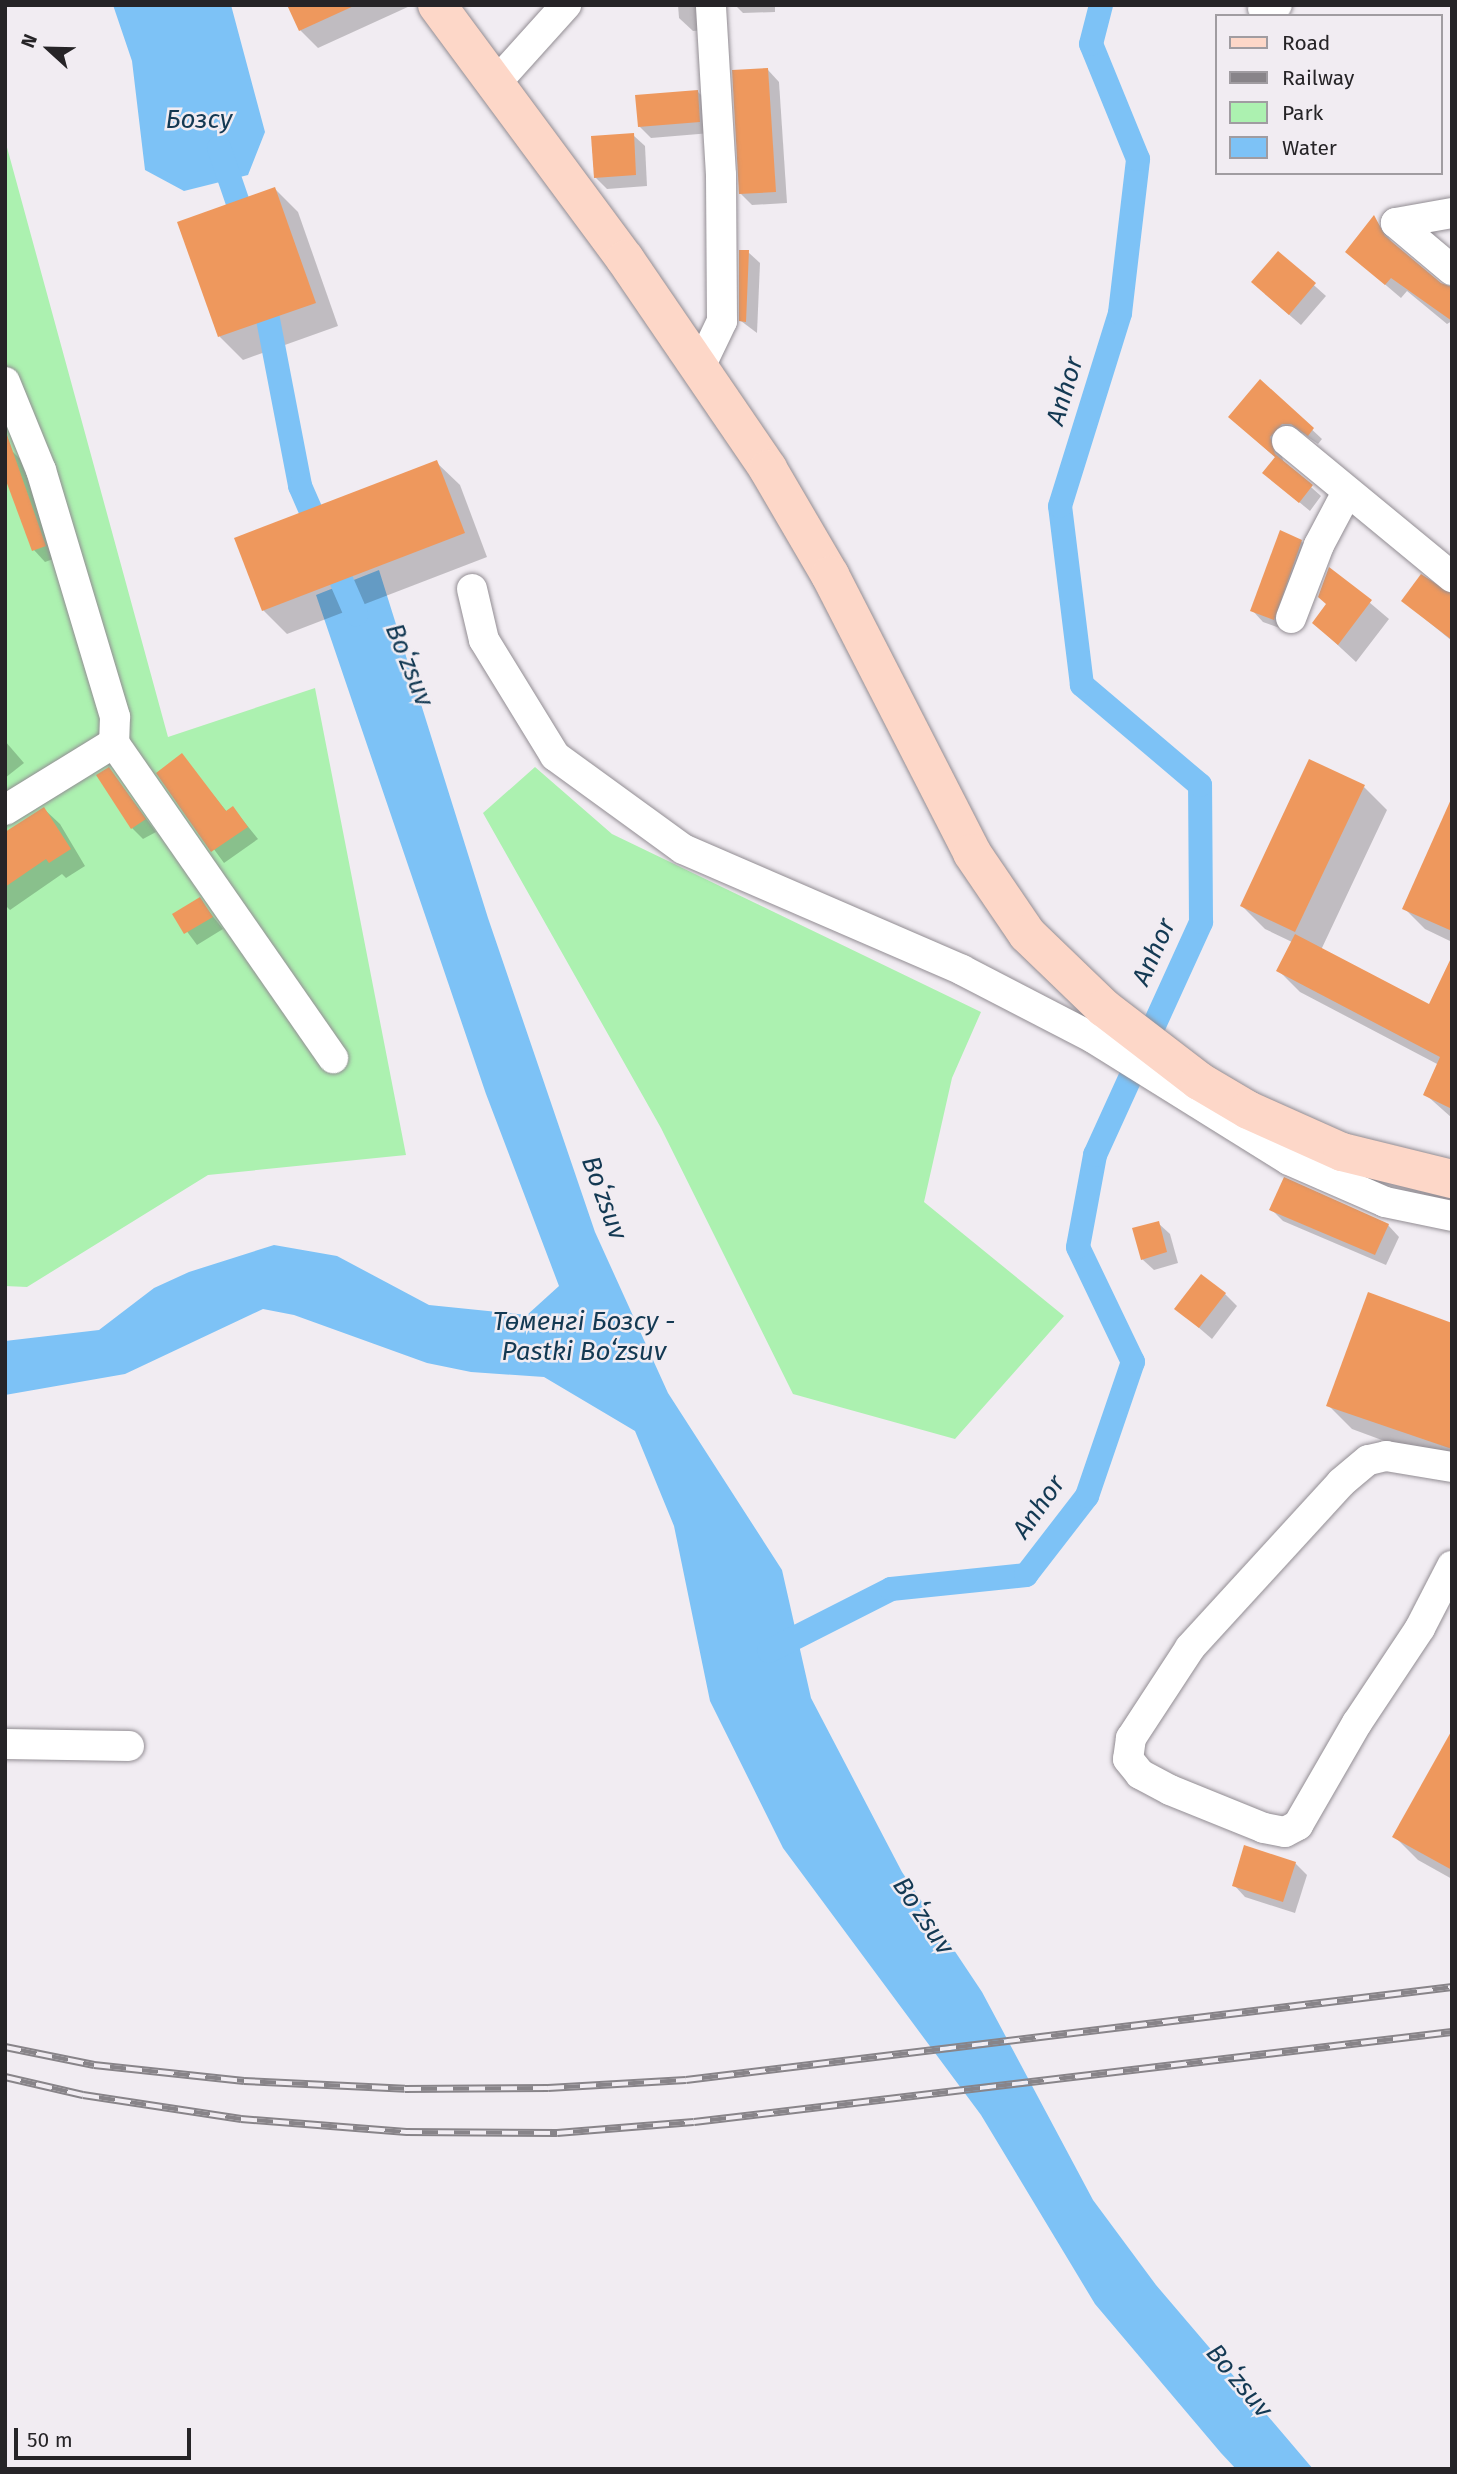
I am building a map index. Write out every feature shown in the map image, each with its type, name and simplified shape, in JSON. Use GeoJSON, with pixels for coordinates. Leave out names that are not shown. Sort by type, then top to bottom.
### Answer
{"type":"FeatureCollection","features":[{"type":"Feature","properties":{"kind":"main road"},"geometry":{"type":"LineString","coordinates":[[437,5],[700,367],[768,469],[830,576],[972,853],[998,894],[1066,976],[1099,1023],[1196,1091],[1248,1110],[1342,1152],[1452,1179]]}},
{"type":"Feature","properties":{"kind":"street"},"geometry":{"type":"LineString","coordinates":[[494,85],[566,5]]}},
{"type":"Feature","properties":{"kind":"street"},"geometry":{"type":"LineString","coordinates":[[700,367],[722,321],[721,175],[711,5]]}},
{"type":"Feature","properties":{"kind":"street"},"geometry":{"type":"LineString","coordinates":[[1452,213],[1396,223],[1452,270]]}},
{"type":"Feature","properties":{"kind":"street"},"geometry":{"type":"LineString","coordinates":[[5,382],[49,496],[115,717],[114,743],[333,1058]]}},
{"type":"Feature","properties":{"kind":"street"},"geometry":{"type":"LineString","coordinates":[[1287,440],[1346,494],[1452,577]]}},
{"type":"Feature","properties":{"kind":"street"},"geometry":{"type":"LineString","coordinates":[[1291,618],[1319,545],[1346,494]]}},
{"type":"Feature","properties":{"kind":"street"},"geometry":{"type":"LineString","coordinates":[[472,589],[484,640],[555,756],[683,849],[962,970],[1099,1023]]}},
{"type":"Feature","properties":{"kind":"street"},"geometry":{"type":"LineString","coordinates":[[5,810],[114,743]]}},
{"type":"Feature","properties":{"kind":"street"},"geometry":{"type":"LineString","coordinates":[[1196,1091],[1289,1160],[1385,1202],[1452,1216]]}},
{"type":"Feature","properties":{"kind":"street"},"geometry":{"type":"LineString","coordinates":[[1452,1467],[1387,1456],[1368,1460],[1341,1483],[1190,1648],[1131,1738],[1128,1759],[1140,1774],[1170,1790],[1264,1828],[1285,1832],[1298,1825],[1357,1723],[1420,1628],[1452,1566]]}},
{"type":"Feature","properties":{"kind":"street"},"geometry":{"type":"LineString","coordinates":[[5,1744],[129,1746]]}},
{"type":"Feature","properties":{"kind":"green space"},"geometry":{"type":"Polygon","coordinates":[[[5,140],[168,737],[315,688],[406,1155],[208,1175],[27,1287],[5,1286],[5,140]]]}},
{"type":"Feature","properties":{"kind":"green space"},"geometry":{"type":"Polygon","coordinates":[[[535,767],[612,834],[981,1012],[952,1078],[924,1202],[1064,1316],[955,1439],[793,1394],[661,1128],[483,813],[535,767]]]}},
{"type":"Feature","properties":{"kind":"water","name":"Бозсу"},"geometry":{"type":"Polygon","coordinates":[[[113,5],[231,5],[265,132],[248,175],[184,191],[145,170],[132,61],[113,5]]]}},
{"type":"Feature","properties":{"kind":"water","name":"Төменгі Бозсу - Pastki Boʻzsuv"},"geometry":{"type":"Polygon","coordinates":[[[379,570],[488,918],[595,1232],[668,1393],[782,1570],[811,1698],[902,1872],[982,1992],[1093,2200],[1156,2285],[1313,2469],[1236,2469],[1221,2453],[1095,2304],[981,2115],[783,1848],[710,1701],[674,1526],[635,1431],[544,1377],[471,1372],[427,1363],[294,1315],[263,1309],[125,1374],[5,1395],[5,1341],[99,1330],[154,1288],[189,1272],[274,1245],[337,1256],[429,1305],[527,1315],[559,1286],[486,1094],[316,595],[379,570]]]}},
{"type":"Feature","properties":{"kind":"building"},"geometry":{"type":"Polygon","coordinates":[[[287,5],[356,5],[299,31],[287,5]]]}},
{"type":"Feature","properties":{"kind":"building"},"geometry":{"type":"Polygon","coordinates":[[[768,68],[776,192],[739,194],[732,70],[768,68]]]}},
{"type":"Feature","properties":{"kind":"building"},"geometry":{"type":"Polygon","coordinates":[[[698,90],[700,122],[638,127],[635,95],[698,90]]]}},
{"type":"Feature","properties":{"kind":"building"},"geometry":{"type":"Polygon","coordinates":[[[634,133],[636,175],[594,178],[591,136],[634,133]]]}},
{"type":"Feature","properties":{"kind":"building"},"geometry":{"type":"Polygon","coordinates":[[[275,187],[316,303],[218,337],[177,222],[275,187]]]}},
{"type":"Feature","properties":{"kind":"building"},"geometry":{"type":"Polygon","coordinates":[[[1374,215],[1385,236],[1441,283],[1452,287],[1452,321],[1391,278],[1385,285],[1345,252],[1374,215]]]}},
{"type":"Feature","properties":{"kind":"building"},"geometry":{"type":"Polygon","coordinates":[[[739,250],[749,250],[746,322],[739,321],[739,250]]]}},
{"type":"Feature","properties":{"kind":"building"},"geometry":{"type":"Polygon","coordinates":[[[1278,251],[1316,283],[1289,315],[1251,282],[1278,251]]]}},
{"type":"Feature","properties":{"kind":"building"},"geometry":{"type":"Polygon","coordinates":[[[1260,379],[1314,428],[1308,436],[1291,424],[1282,424],[1270,437],[1275,454],[1313,485],[1299,503],[1262,473],[1275,457],[1228,417],[1260,379]]]}},
{"type":"Feature","properties":{"kind":"building"},"geometry":{"type":"Polygon","coordinates":[[[5,429],[46,546],[32,551],[5,478],[5,429]]]}},
{"type":"Feature","properties":{"kind":"building"},"geometry":{"type":"Polygon","coordinates":[[[437,460],[465,533],[262,611],[234,538],[437,460]]]}},
{"type":"Feature","properties":{"kind":"building"},"geometry":{"type":"Polygon","coordinates":[[[1280,530],[1302,540],[1274,620],[1250,611],[1280,530]]]}},
{"type":"Feature","properties":{"kind":"building"},"geometry":{"type":"Polygon","coordinates":[[[1329,567],[1372,600],[1338,645],[1312,623],[1326,604],[1318,597],[1329,567]]]}},
{"type":"Feature","properties":{"kind":"building"},"geometry":{"type":"Polygon","coordinates":[[[1421,574],[1452,594],[1452,640],[1401,601],[1421,574]]]}},
{"type":"Feature","properties":{"kind":"building"},"geometry":{"type":"Polygon","coordinates":[[[182,753],[226,811],[233,806],[248,827],[211,852],[156,773],[182,753]]]}},
{"type":"Feature","properties":{"kind":"building"},"geometry":{"type":"Polygon","coordinates":[[[1309,759],[1365,785],[1295,932],[1240,906],[1309,759]]]}},
{"type":"Feature","properties":{"kind":"building"},"geometry":{"type":"Polygon","coordinates":[[[109,767],[146,819],[131,829],[96,775],[109,767]]]}},
{"type":"Feature","properties":{"kind":"building"},"geometry":{"type":"Polygon","coordinates":[[[1452,797],[1452,931],[1402,909],[1452,797]]]}},
{"type":"Feature","properties":{"kind":"building"},"geometry":{"type":"Polygon","coordinates":[[[44,807],[71,849],[49,863],[46,859],[5,887],[5,832],[44,807]]]}},
{"type":"Feature","properties":{"kind":"building"},"geometry":{"type":"Polygon","coordinates":[[[200,897],[213,917],[184,934],[172,914],[200,897]]]}},
{"type":"Feature","properties":{"kind":"building"},"geometry":{"type":"Polygon","coordinates":[[[1295,934],[1429,1004],[1452,956],[1452,1109],[1423,1095],[1440,1057],[1276,971],[1295,934]]]}},
{"type":"Feature","properties":{"kind":"building"},"geometry":{"type":"Polygon","coordinates":[[[1284,1177],[1389,1224],[1375,1255],[1269,1210],[1284,1177]]]}},
{"type":"Feature","properties":{"kind":"building"},"geometry":{"type":"Polygon","coordinates":[[[1159,1221],[1167,1252],[1141,1260],[1132,1228],[1159,1221]]]}},
{"type":"Feature","properties":{"kind":"building"},"geometry":{"type":"Polygon","coordinates":[[[1201,1274],[1226,1293],[1199,1328],[1174,1309],[1201,1274]]]}},
{"type":"Feature","properties":{"kind":"building"},"geometry":{"type":"Polygon","coordinates":[[[1368,1292],[1452,1323],[1452,1449],[1326,1406],[1368,1292]]]}},
{"type":"Feature","properties":{"kind":"building"},"geometry":{"type":"Polygon","coordinates":[[[1452,1730],[1452,1870],[1392,1837],[1452,1730]]]}},
{"type":"Feature","properties":{"kind":"building"},"geometry":{"type":"Polygon","coordinates":[[[1244,1845],[1296,1862],[1283,1902],[1232,1886],[1244,1845]]]}},
{"type":"Feature","properties":{"kind":"waterway","name":"Anhor"},"geometry":{"type":"LineString","coordinates":[[769,1651],[891,1589],[1026,1575],[1087,1496],[1133,1362],[1078,1247],[1095,1155],[1201,922],[1200,785],[1082,685],[1060,506],[1120,313],[1138,159],[1091,44],[1101,5]]}},
{"type":"Feature","properties":{"kind":"waterway","name":"Boʻzsuv"},"geometry":{"type":"LineString","coordinates":[[219,148],[248,232]]}},
{"type":"Feature","properties":{"kind":"waterway","name":"Boʻzsuv"},"geometry":{"type":"LineString","coordinates":[[262,288],[300,486],[356,614]]}},
{"type":"Feature","properties":{"kind":"railway"},"geometry":{"type":"LineString","coordinates":[[5,2047],[94,2065],[244,2081],[405,2089],[548,2088],[686,2080],[1452,1987]]}},
{"type":"Feature","properties":{"kind":"railway"},"geometry":{"type":"LineString","coordinates":[[5,2077],[83,2095],[241,2119],[406,2132],[557,2133],[694,2122],[1452,2032]]}}]}
